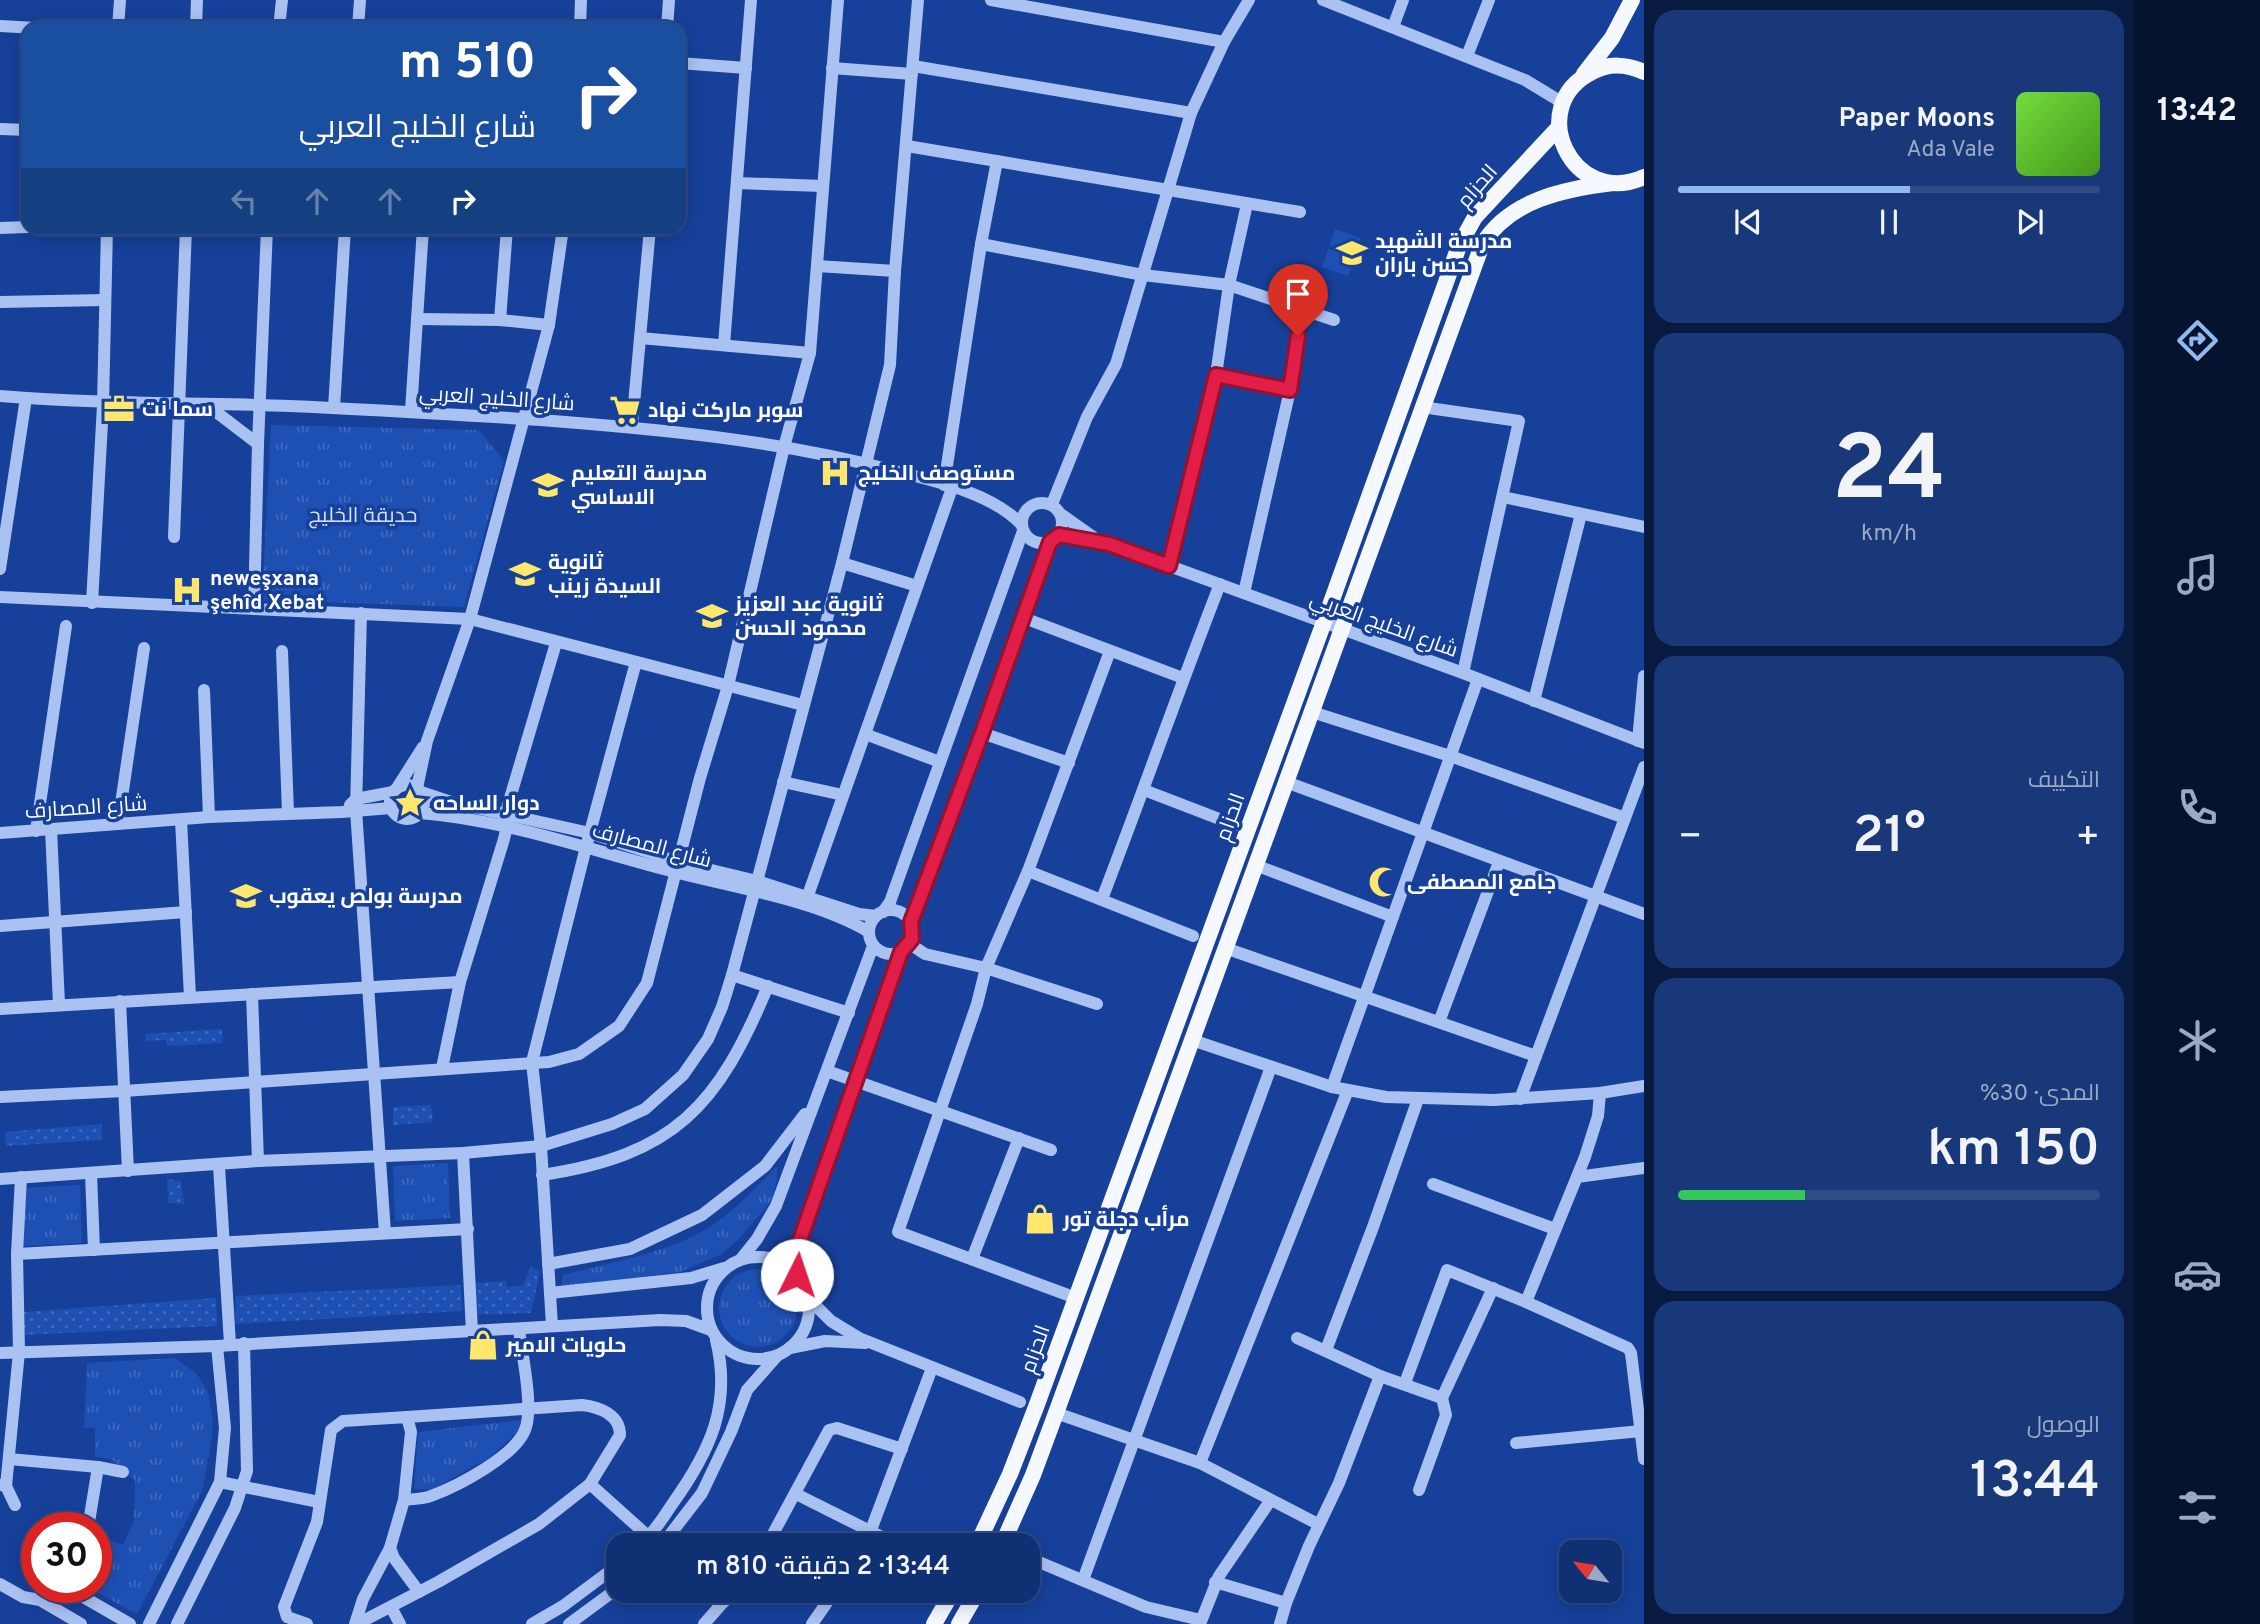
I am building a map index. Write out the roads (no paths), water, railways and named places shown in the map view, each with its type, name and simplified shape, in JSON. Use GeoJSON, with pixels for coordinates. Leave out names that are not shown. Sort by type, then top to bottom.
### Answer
{"type":"FeatureCollection","features":[{"type":"Feature","properties":{"kind":"main road"},"geometry":{"type":"LineString","coordinates":[[1613,183],[1592,178],[1575,165],[1564,147],[1559,127],[1563,103],[1612,38],[1632,0]]}},
{"type":"Feature","properties":{"kind":"main road"},"geometry":{"type":"LineString","coordinates":[[1575,84],[1589,73],[1608,66],[1628,66],[1644,72]]}},
{"type":"Feature","properties":{"kind":"main road","name":"الحزام"},"geometry":{"type":"LineString","coordinates":[[983,1533],[1010,1474],[1076,1298],[1459,246],[1475,217],[1559,127]]}},
{"type":"Feature","properties":{"kind":"main road"},"geometry":{"type":"LineString","coordinates":[[1007,1533],[1056,1413],[1475,260],[1491,231],[1515,211],[1559,192],[1627,183],[1644,177]]}},
{"type":"Feature","properties":{"kind":"main road"},"geometry":{"type":"LineString","coordinates":[[934,1624],[946,1603]]}},
{"type":"Feature","properties":{"kind":"main road"},"geometry":{"type":"LineString","coordinates":[[959,1624],[971,1603]]}},
{"type":"Feature","properties":{"kind":"street"},"geometry":{"type":"LineString","coordinates":[[118,21],[120,0]]}},
{"type":"Feature","properties":{"kind":"street"},"geometry":{"type":"LineString","coordinates":[[196,21],[197,0]]}},
{"type":"Feature","properties":{"kind":"street"},"geometry":{"type":"LineString","coordinates":[[280,21],[282,0]]}},
{"type":"Feature","properties":{"kind":"street"},"geometry":{"type":"LineString","coordinates":[[358,21],[360,0]]}},
{"type":"Feature","properties":{"kind":"street"},"geometry":{"type":"LineString","coordinates":[[580,21],[581,0]]}},
{"type":"Feature","properties":{"kind":"street"},"geometry":{"type":"LineString","coordinates":[[668,21],[669,0]]}},
{"type":"Feature","properties":{"kind":"street"},"geometry":{"type":"LineString","coordinates":[[724,345],[751,0]]}},
{"type":"Feature","properties":{"kind":"street"},"geometry":{"type":"LineString","coordinates":[[0,1097],[549,1062],[579,1054],[619,1026],[647,983],[700,778],[728,686],[784,447],[810,353],[838,0]]}},
{"type":"Feature","properties":{"kind":"street"},"geometry":{"type":"LineString","coordinates":[[0,1179],[219,1166],[258,1161],[463,1153],[541,1146],[612,1124],[645,1108],[683,1075],[708,1039],[732,975],[842,563],[890,365],[895,271],[918,0]]}},
{"type":"Feature","properties":{"kind":"street"},"geometry":{"type":"LineString","coordinates":[[990,0],[1224,42]]}},
{"type":"Feature","properties":{"kind":"street"},"geometry":{"type":"LineString","coordinates":[[1052,504],[1087,417],[1116,364],[1191,113],[1224,42],[1249,0]]}},
{"type":"Feature","properties":{"kind":"street"},"geometry":{"type":"LineString","coordinates":[[1323,0],[1525,80],[1563,103]]}},
{"type":"Feature","properties":{"kind":"street"},"geometry":{"type":"LineString","coordinates":[[1393,27],[1403,0]]}},
{"type":"Feature","properties":{"kind":"street"},"geometry":{"type":"LineString","coordinates":[[1467,56],[1489,0]]}},
{"type":"Feature","properties":{"kind":"street"},"geometry":{"type":"LineString","coordinates":[[0,26],[21,27]]}},
{"type":"Feature","properties":{"kind":"street"},"geometry":{"type":"LineString","coordinates":[[686,64],[746,68]]}},
{"type":"Feature","properties":{"kind":"street"},"geometry":{"type":"LineString","coordinates":[[832,68],[913,70],[1191,113]]}},
{"type":"Feature","properties":{"kind":"street"},"geometry":{"type":"LineString","coordinates":[[0,129],[21,130]]}},
{"type":"Feature","properties":{"kind":"street"},"geometry":{"type":"LineString","coordinates":[[906,146],[1300,212]]}},
{"type":"Feature","properties":{"kind":"street"},"geometry":{"type":"LineString","coordinates":[[807,898],[917,586],[948,486],[981,244],[997,161]]}},
{"type":"Feature","properties":{"kind":"street"},"geometry":{"type":"LineString","coordinates":[[737,183],[822,187]]}},
{"type":"Feature","properties":{"kind":"street"},"geometry":{"type":"LineString","coordinates":[[1169,566],[1216,375],[1230,285],[1247,204]]}},
{"type":"Feature","properties":{"kind":"street"},"geometry":{"type":"LineString","coordinates":[[0,228],[21,227]]}},
{"type":"Feature","properties":{"kind":"street"},"geometry":{"type":"LineString","coordinates":[[92,603],[103,401],[107,235]]}},
{"type":"Feature","properties":{"kind":"street"},"geometry":{"type":"LineString","coordinates":[[174,537],[186,235]]}},
{"type":"Feature","properties":{"kind":"street"},"geometry":{"type":"LineString","coordinates":[[254,609],[267,235]]}},
{"type":"Feature","properties":{"kind":"street"},"geometry":{"type":"LineString","coordinates":[[334,408],[345,235]]}},
{"type":"Feature","properties":{"kind":"street"},"geometry":{"type":"LineString","coordinates":[[411,411],[423,235]]}},
{"type":"Feature","properties":{"kind":"street"},"geometry":{"type":"LineString","coordinates":[[500,320],[506,235]]}},
{"type":"Feature","properties":{"kind":"street"},"geometry":{"type":"LineString","coordinates":[[356,805],[391,808],[404,818],[410,818],[420,813],[424,803],[419,790],[427,741],[470,619],[524,419],[549,325],[562,235]]}},
{"type":"Feature","properties":{"kind":"street"},"geometry":{"type":"LineString","coordinates":[[632,426],[649,235]]}},
{"type":"Feature","properties":{"kind":"street"},"geometry":{"type":"LineString","coordinates":[[981,244],[1143,275],[1230,285],[1334,320]]}},
{"type":"Feature","properties":{"kind":"street"},"geometry":{"type":"LineString","coordinates":[[817,266],[895,271]]}},
{"type":"Feature","properties":{"kind":"street"},"geometry":{"type":"LineString","coordinates":[[0,302],[105,300]]}},
{"type":"Feature","properties":{"kind":"street"},"geometry":{"type":"LineString","coordinates":[[1244,593],[1290,390],[1301,309]]}},
{"type":"Feature","properties":{"kind":"street"},"geometry":{"type":"LineString","coordinates":[[417,319],[500,320],[549,325]]}},
{"type":"Feature","properties":{"kind":"street"},"geometry":{"type":"LineString","coordinates":[[640,338],[810,353]]}},
{"type":"Feature","properties":{"kind":"street"},"geometry":{"type":"LineString","coordinates":[[1216,375],[1290,390]]}},
{"type":"Feature","properties":{"kind":"street","name":"شارع الخليج العربي"},"geometry":{"type":"LineString","coordinates":[[0,396],[411,411],[632,426],[784,447],[867,463],[983,498],[1004,508],[1034,542],[1054,538],[1109,544]]}},
{"type":"Feature","properties":{"kind":"street"},"geometry":{"type":"LineString","coordinates":[[0,569],[26,398]]}},
{"type":"Feature","properties":{"kind":"street"},"geometry":{"type":"LineString","coordinates":[[207,404],[258,444]]}},
{"type":"Feature","properties":{"kind":"street"},"geometry":{"type":"LineString","coordinates":[[1422,407],[1519,421],[1463,673]]}},
{"type":"Feature","properties":{"kind":"street"},"geometry":{"type":"LineString","coordinates":[[1503,497],[1644,527]]}},
{"type":"Feature","properties":{"kind":"street","name":"شارع الخليج العربي"},"geometry":{"type":"LineString","coordinates":[[983,498],[1031,505],[1038,502],[1052,504],[1076,527],[1109,544],[1463,673],[1641,742]]}},
{"type":"Feature","properties":{"kind":"street"},"geometry":{"type":"LineString","coordinates":[[869,932],[879,914],[890,902],[1026,510],[1031,505]]}},
{"type":"Feature","properties":{"kind":"street"},"geometry":{"type":"LineString","coordinates":[[1534,701],[1581,514]]}},
{"type":"Feature","properties":{"kind":"street"},"geometry":{"type":"LineString","coordinates":[[911,922],[1054,538],[1063,522],[1062,515]]}},
{"type":"Feature","properties":{"kind":"street"},"geometry":{"type":"LineString","coordinates":[[842,563],[917,586]]}},
{"type":"Feature","properties":{"kind":"street"},"geometry":{"type":"LineString","coordinates":[[1102,900],[1220,584]]}},
{"type":"Feature","properties":{"kind":"street"},"geometry":{"type":"LineString","coordinates":[[0,597],[470,619],[803,705]]}},
{"type":"Feature","properties":{"kind":"street"},"geometry":{"type":"LineString","coordinates":[[361,613],[356,805],[386,1233]]}},
{"type":"Feature","properties":{"kind":"street"},"geometry":{"type":"LineString","coordinates":[[1024,618],[1183,678]]}},
{"type":"Feature","properties":{"kind":"street"},"geometry":{"type":"LineString","coordinates":[[36,831],[66,626]]}},
{"type":"Feature","properties":{"kind":"street"},"geometry":{"type":"LineString","coordinates":[[442,1068],[460,982],[556,643]]}},
{"type":"Feature","properties":{"kind":"street"},"geometry":{"type":"LineString","coordinates":[[118,824],[144,648]]}},
{"type":"Feature","properties":{"kind":"street"},"geometry":{"type":"LineString","coordinates":[[282,651],[288,813]]}},
{"type":"Feature","properties":{"kind":"street"},"geometry":{"type":"LineString","coordinates":[[1076,1298],[898,1232],[977,1004],[986,968],[1028,871],[1110,651]]}},
{"type":"Feature","properties":{"kind":"street"},"geometry":{"type":"LineString","coordinates":[[552,1326],[541,1146],[532,1062],[636,663]]}},
{"type":"Feature","properties":{"kind":"street"},"geometry":{"type":"LineString","coordinates":[[1641,742],[1644,676]]}},
{"type":"Feature","properties":{"kind":"street"},"geometry":{"type":"LineString","coordinates":[[1332,1087],[1478,679]]}},
{"type":"Feature","properties":{"kind":"street"},"geometry":{"type":"LineString","coordinates":[[204,690],[209,817]]}},
{"type":"Feature","properties":{"kind":"street"},"geometry":{"type":"LineString","coordinates":[[1312,712],[1450,756],[1625,818]]}},
{"type":"Feature","properties":{"kind":"street"},"geometry":{"type":"LineString","coordinates":[[982,733],[1069,763]]}},
{"type":"Feature","properties":{"kind":"street"},"geometry":{"type":"LineString","coordinates":[[865,734],[940,762]]}},
{"type":"Feature","properties":{"kind":"street"},"geometry":{"type":"LineString","coordinates":[[391,808],[395,790],[427,741]]}},
{"type":"Feature","properties":{"kind":"street"},"geometry":{"type":"LineString","coordinates":[[1520,1098],[1644,766]]}},
{"type":"Feature","properties":{"kind":"street"},"geometry":{"type":"LineString","coordinates":[[783,782],[843,795]]}},
{"type":"Feature","properties":{"kind":"street"},"geometry":{"type":"LineString","coordinates":[[1286,782],[1644,914]]}},
{"type":"Feature","properties":{"kind":"street"},"geometry":{"type":"LineString","coordinates":[[356,805],[407,785],[506,821],[590,833],[676,867],[807,898],[859,914],[879,914],[895,910],[907,916],[914,933],[905,948],[801,1237],[797,1250],[797,1275]]}},
{"type":"Feature","properties":{"kind":"street"},"geometry":{"type":"LineString","coordinates":[[1144,790],[1235,825]]}},
{"type":"Feature","properties":{"kind":"street","name":"شارع المصارف"},"geometry":{"type":"LineString","coordinates":[[0,833],[209,817],[342,812],[356,805]]}},
{"type":"Feature","properties":{"kind":"street","name":"شارع المصارف"},"geometry":{"type":"LineString","coordinates":[[420,813],[506,821],[586,847],[676,867]]}},
{"type":"Feature","properties":{"kind":"street"},"geometry":{"type":"LineString","coordinates":[[181,820],[190,997]]}},
{"type":"Feature","properties":{"kind":"street"},"geometry":{"type":"LineString","coordinates":[[51,829],[59,1004]]}},
{"type":"Feature","properties":{"kind":"street"},"geometry":{"type":"LineString","coordinates":[[1440,1022],[1499,862]]}},
{"type":"Feature","properties":{"kind":"street"},"geometry":{"type":"LineString","coordinates":[[1255,865],[1393,916]]}},
{"type":"Feature","properties":{"kind":"street"},"geometry":{"type":"LineString","coordinates":[[1028,871],[1193,936]]}},
{"type":"Feature","properties":{"kind":"street"},"geometry":{"type":"LineString","coordinates":[[741,1259],[757,1239],[776,1206],[873,946],[869,932],[858,925],[755,886]]}},
{"type":"Feature","properties":{"kind":"street"},"geometry":{"type":"LineString","coordinates":[[0,926],[186,912]]}},
{"type":"Feature","properties":{"kind":"street"},"geometry":{"type":"LineString","coordinates":[[873,946],[884,953],[905,948],[986,968],[1097,1004]]}},
{"type":"Feature","properties":{"kind":"street"},"geometry":{"type":"LineString","coordinates":[[1225,948],[1536,1056]]}},
{"type":"Feature","properties":{"kind":"street"},"geometry":{"type":"LineString","coordinates":[[732,975],[849,1013]]}},
{"type":"Feature","properties":{"kind":"street"},"geometry":{"type":"LineString","coordinates":[[0,1009],[460,982]]}},
{"type":"Feature","properties":{"kind":"street"},"geometry":{"type":"LineString","coordinates":[[542,1175],[583,1169],[628,1154],[667,1133],[686,1119],[715,1089],[727,1071],[741,1048],[768,986]]}},
{"type":"Feature","properties":{"kind":"street"},"geometry":{"type":"LineString","coordinates":[[252,994],[258,1161]]}},
{"type":"Feature","properties":{"kind":"street"},"geometry":{"type":"LineString","coordinates":[[120,1001],[128,1171]]}},
{"type":"Feature","properties":{"kind":"street"},"geometry":{"type":"LineString","coordinates":[[1192,1040],[1332,1087],[1385,1097],[1469,1101],[1600,1093],[1644,1086]]}},
{"type":"Feature","properties":{"kind":"street"},"geometry":{"type":"LineString","coordinates":[[1083,1580],[1271,1068]]}},
{"type":"Feature","properties":{"kind":"street"},"geometry":{"type":"LineString","coordinates":[[827,1071],[1051,1150]]}},
{"type":"Feature","properties":{"kind":"street"},"geometry":{"type":"LineString","coordinates":[[1200,1463],[1348,1090]]}},
{"type":"Feature","properties":{"kind":"street"},"geometry":{"type":"LineString","coordinates":[[1526,1302],[1577,1177],[1598,1116],[1600,1093]]}},
{"type":"Feature","properties":{"kind":"street"},"geometry":{"type":"LineString","coordinates":[[1326,1350],[1418,1099]]}},
{"type":"Feature","properties":{"kind":"street"},"geometry":{"type":"LineString","coordinates":[[548,1264],[630,1248],[702,1216],[765,1166],[814,1103]]}},
{"type":"Feature","properties":{"kind":"street"},"geometry":{"type":"LineString","coordinates":[[972,1259],[1019,1138]]}},
{"type":"Feature","properties":{"kind":"street"},"geometry":{"type":"LineString","coordinates":[[463,1153],[472,1332]]}},
{"type":"Feature","properties":{"kind":"street"},"geometry":{"type":"LineString","coordinates":[[149,1624],[220,1482],[225,1428],[225,1242],[219,1166]]}},
{"type":"Feature","properties":{"kind":"street"},"geometry":{"type":"LineString","coordinates":[[1577,1177],[1644,1168]]}},
{"type":"Feature","properties":{"kind":"street"},"geometry":{"type":"LineString","coordinates":[[91,1173],[94,1251]]}},
{"type":"Feature","properties":{"kind":"street"},"geometry":{"type":"LineString","coordinates":[[15,1506],[3,1486],[9,1459],[19,1352],[17,1254],[21,1177]]}},
{"type":"Feature","properties":{"kind":"street"},"geometry":{"type":"LineString","coordinates":[[1433,1184],[1555,1229]]}},
{"type":"Feature","properties":{"kind":"street"},"geometry":{"type":"LineString","coordinates":[[17,1254],[468,1229]]}},
{"type":"Feature","properties":{"kind":"street"},"geometry":{"type":"LineString","coordinates":[[550,1293],[691,1278],[712,1273],[741,1259],[756,1256],[772,1258],[797,1275],[808,1298],[838,1326],[876,1346],[1020,1402]]}},
{"type":"Feature","properties":{"kind":"street"},"geometry":{"type":"LineString","coordinates":[[650,1533],[693,1475],[719,1415],[722,1389],[720,1363],[707,1315],[707,1299],[712,1284],[727,1266]]}},
{"type":"Feature","properties":{"kind":"street"},"geometry":{"type":"LineString","coordinates":[[1405,1383],[1447,1270],[1628,1348],[1631,1353],[1644,1460]]}},
{"type":"Feature","properties":{"kind":"street"},"geometry":{"type":"LineString","coordinates":[[1419,1489],[1446,1415],[1442,1398],[1493,1288]]}},
{"type":"Feature","properties":{"kind":"street"},"geometry":{"type":"LineString","coordinates":[[0,1353],[223,1345],[660,1320],[686,1321],[713,1333],[725,1348],[747,1358],[762,1359],[789,1348],[802,1334],[807,1323],[808,1298]]}},
{"type":"Feature","properties":{"kind":"street"},"geometry":{"type":"LineString","coordinates":[[404,1500],[430,1496],[492,1465],[514,1447],[526,1428],[528,1407],[519,1329]]}},
{"type":"Feature","properties":{"kind":"street"},"geometry":{"type":"LineString","coordinates":[[1297,1338],[1380,1376],[1442,1398]]}},
{"type":"Feature","properties":{"kind":"street"},"geometry":{"type":"LineString","coordinates":[[789,1348],[825,1341],[857,1342],[876,1346]]}},
{"type":"Feature","properties":{"kind":"street"},"geometry":{"type":"LineString","coordinates":[[177,1624],[235,1508],[247,1471],[244,1343]]}},
{"type":"Feature","properties":{"kind":"street"},"geometry":{"type":"LineString","coordinates":[[671,1533],[702,1493],[731,1432],[747,1390],[777,1355]]}},
{"type":"Feature","properties":{"kind":"street"},"geometry":{"type":"LineString","coordinates":[[869,1533],[932,1368]]}},
{"type":"Feature","properties":{"kind":"street"},"geometry":{"type":"LineString","coordinates":[[1280,1624],[1286,1603],[1318,1524],[1339,1483],[1380,1376]]}},
{"type":"Feature","properties":{"kind":"street"},"geometry":{"type":"LineString","coordinates":[[307,1624],[287,1617],[284,1607],[317,1522],[331,1430],[343,1421],[528,1407],[593,1406],[615,1419],[620,1426],[620,1435],[590,1484],[539,1524],[419,1592],[356,1624]]}},
{"type":"Feature","properties":{"kind":"street"},"geometry":{"type":"LineString","coordinates":[[1056,1413],[1200,1463],[1318,1524]]}},
{"type":"Feature","properties":{"kind":"street"},"geometry":{"type":"LineString","coordinates":[[356,1624],[363,1599],[390,1548],[404,1500],[411,1432],[407,1417]]}},
{"type":"Feature","properties":{"kind":"street"},"geometry":{"type":"LineString","coordinates":[[774,1533],[829,1430],[837,1428],[902,1450]]}},
{"type":"Feature","properties":{"kind":"street"},"geometry":{"type":"LineString","coordinates":[[1516,1443],[1641,1431]]}},
{"type":"Feature","properties":{"kind":"street"},"geometry":{"type":"LineString","coordinates":[[9,1459],[123,1472]]}},
{"type":"Feature","properties":{"kind":"street"},"geometry":{"type":"LineString","coordinates":[[91,1512],[98,1468]]}},
{"type":"Feature","properties":{"kind":"street"},"geometry":{"type":"LineString","coordinates":[[220,1482],[320,1502]]}},
{"type":"Feature","properties":{"kind":"street"},"geometry":{"type":"LineString","coordinates":[[590,1484],[636,1533]]}},
{"type":"Feature","properties":{"kind":"street"},"geometry":{"type":"LineString","coordinates":[[796,1494],[876,1533]]}},
{"type":"Feature","properties":{"kind":"street"},"geometry":{"type":"LineString","coordinates":[[1040,1562],[1146,1607],[1201,1622],[1215,1582],[1270,1501]]}},
{"type":"Feature","properties":{"kind":"street"},"geometry":{"type":"LineString","coordinates":[[390,1548],[394,1558],[419,1592]]}},
{"type":"Feature","properties":{"kind":"street"},"geometry":{"type":"LineString","coordinates":[[532,1624],[582,1593],[606,1574]]}},
{"type":"Feature","properties":{"kind":"street"},"geometry":{"type":"LineString","coordinates":[[1215,1582],[1286,1603]]}},
{"type":"Feature","properties":{"kind":"street"},"geometry":{"type":"LineString","coordinates":[[0,1584],[21,1596]]}},
{"type":"Feature","properties":{"kind":"street"},"geometry":{"type":"LineString","coordinates":[[569,1624],[606,1597]]}},
{"type":"Feature","properties":{"kind":"street"},"geometry":{"type":"LineString","coordinates":[[45,1603],[81,1624]]}},
{"type":"Feature","properties":{"kind":"street"},"geometry":{"type":"LineString","coordinates":[[96,1603],[131,1624]]}},
{"type":"Feature","properties":{"kind":"street"},"geometry":{"type":"LineString","coordinates":[[704,1624],[723,1603]]}},
{"type":"Feature","properties":{"kind":"street"},"geometry":{"type":"LineString","coordinates":[[812,1624],[827,1603]]}},
{"type":"Feature","properties":{"kind":"street"},"geometry":{"type":"LineString","coordinates":[[390,1606],[400,1624]]}},
{"type":"Feature","properties":{"kind":"place","name":"مدرسة الشهيد حسن باران"},"geometry":{"type":"Point","coordinates":[1352,253]}},
{"type":"Feature","properties":{"kind":"place","name":"سما نت"},"geometry":{"type":"Point","coordinates":[119,409]}},
{"type":"Feature","properties":{"kind":"place","name":"سوبر ماركت نهاد"},"geometry":{"type":"Point","coordinates":[625,410]}},
{"type":"Feature","properties":{"kind":"place","name":"مستوصف الخليج"},"geometry":{"type":"Point","coordinates":[835,473]}},
{"type":"Feature","properties":{"kind":"place","name":"مدرسة التعليم الاساسي"},"geometry":{"type":"Point","coordinates":[548,485]}},
{"type":"Feature","properties":{"kind":"place","name":"ثانوية السيدة زينب"},"geometry":{"type":"Point","coordinates":[525,574]}},
{"type":"Feature","properties":{"kind":"place","name":"neweşxana şehîd Xebat"},"geometry":{"type":"Point","coordinates":[187,590]}},
{"type":"Feature","properties":{"kind":"place","name":"ثانوية عبد العزيز محمود الحسن"},"geometry":{"type":"Point","coordinates":[712,616]}},
{"type":"Feature","properties":{"kind":"place","name":"دوار الساحه"},"geometry":{"type":"Point","coordinates":[410,803]}},
{"type":"Feature","properties":{"kind":"place","name":"جامع المصطفى"},"geometry":{"type":"Point","coordinates":[1384,882]}},
{"type":"Feature","properties":{"kind":"place","name":"مدرسة بولص يعقوب"},"geometry":{"type":"Point","coordinates":[246,896]}},
{"type":"Feature","properties":{"kind":"place","name":"مرأب دجلة تور"},"geometry":{"type":"Point","coordinates":[1040,1219]}},
{"type":"Feature","properties":{"kind":"place","name":"حلويات الامير"},"geometry":{"type":"Point","coordinates":[483,1345]}},
{"type":"Feature","properties":{"kind":"park label","name":"حديقة الخليج"},"geometry":{"type":"Point","coordinates":[363,515]}}]}
